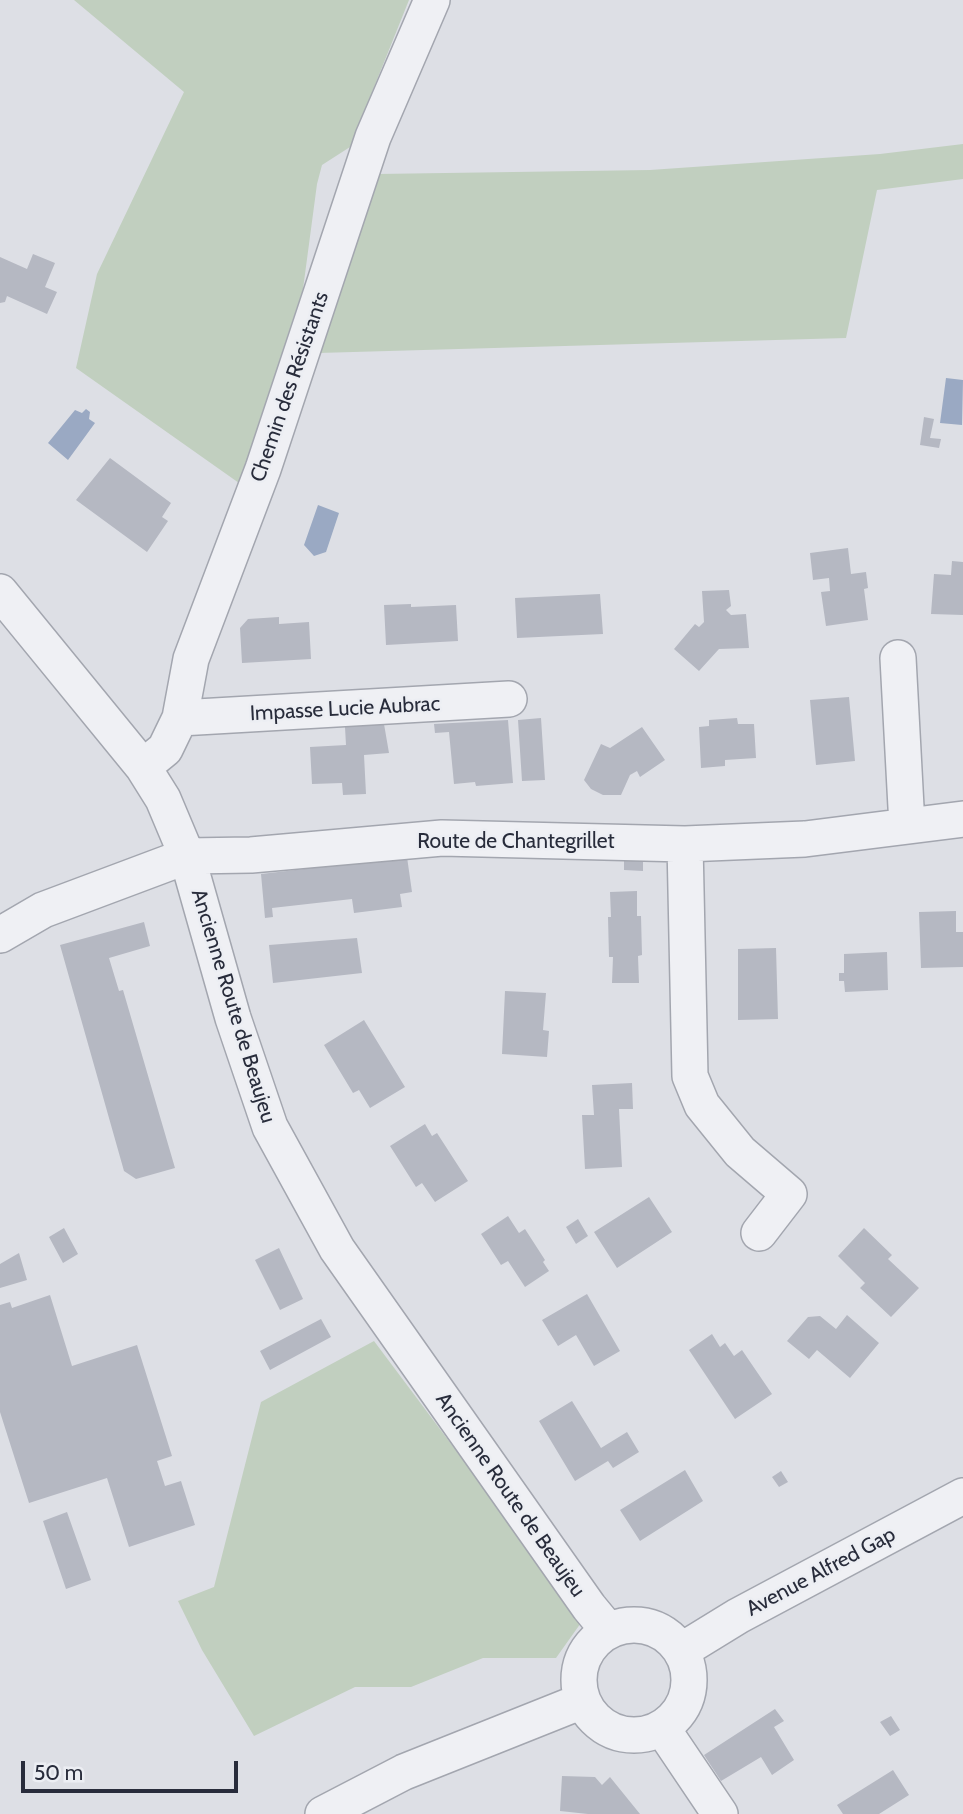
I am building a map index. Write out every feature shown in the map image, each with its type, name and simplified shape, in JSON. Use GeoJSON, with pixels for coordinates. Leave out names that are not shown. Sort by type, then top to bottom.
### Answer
{"type":"FeatureCollection","features":[{"type":"Feature","properties":{"kind":"street","name":"Chemin des Résistants"},"geometry":{"type":"LineString","coordinates":[[143,767],[165,749],[180,719],[191,659],[263,469],[373,137],[432,0]]}},
{"type":"Feature","properties":{"kind":"street","name":"Ancienne Route de Beaujeu"},"geometry":{"type":"LineString","coordinates":[[0,592],[143,767],[163,799],[187,856],[233,1018],[270,1127],[337,1249],[589,1607],[608,1630]]}},
{"type":"Feature","properties":{"kind":"street"},"geometry":{"type":"LineString","coordinates":[[898,658],[907,827]]}},
{"type":"Feature","properties":{"kind":"street","name":"Impasse Lucie Aubrac"},"geometry":{"type":"LineString","coordinates":[[180,719],[509,699]]}},
{"type":"Feature","properties":{"kind":"street","name":"Route de Chantegrillet"},"geometry":{"type":"LineString","coordinates":[[0,935],[43,910],[187,856],[251,855],[442,838],[685,844],[805,838],[963,818]]}},
{"type":"Feature","properties":{"kind":"street"},"geometry":{"type":"LineString","coordinates":[[685,844],[690,1076],[702,1105],[740,1152],[789,1194],[759,1233]]}},
{"type":"Feature","properties":{"kind":"street","name":"Avenue Alfred Gap"},"geometry":{"type":"LineString","coordinates":[[681,1651],[738,1616],[963,1496]]}},
{"type":"Feature","properties":{"kind":"street"},"geometry":{"type":"LineString","coordinates":[[624,1625],[656,1629],[671,1638],[681,1651],[688,1667],[687,1693],[676,1717],[663,1728],[632,1736],[616,1733],[602,1726],[590,1715],[582,1701],[578,1685],[579,1669],[584,1654],[595,1640],[608,1630],[624,1625]]}},
{"type":"Feature","properties":{"kind":"street"},"geometry":{"type":"LineString","coordinates":[[323,1814],[404,1772],[582,1701]]}},
{"type":"Feature","properties":{"kind":"street"},"geometry":{"type":"LineString","coordinates":[[663,1728],[720,1814]]}},
{"type":"Feature","properties":{"kind":"green space"},"geometry":{"type":"Polygon","coordinates":[[[74,0],[409,0],[350,147],[322,165],[303,289],[239,483],[76,368],[97,274],[184,92],[74,0]]]}},
{"type":"Feature","properties":{"kind":"green space"},"geometry":{"type":"Polygon","coordinates":[[[963,144],[963,179],[877,190],[846,338],[318,353],[377,174],[650,170],[880,154],[963,144]]]}},
{"type":"Feature","properties":{"kind":"green space"},"geometry":{"type":"Polygon","coordinates":[[[374,1341],[583,1620],[556,1658],[483,1658],[411,1687],[355,1687],[254,1736],[202,1650],[178,1601],[214,1587],[261,1402],[374,1341]]]}},
{"type":"Feature","properties":{"kind":"water"},"geometry":{"type":"Polygon","coordinates":[[[946,378],[963,380],[962,425],[940,423],[946,378]]]}},
{"type":"Feature","properties":{"kind":"water"},"geometry":{"type":"Polygon","coordinates":[[[86,409],[90,412],[89,419],[95,423],[68,460],[48,443],[75,410],[82,413],[86,409]]]}},
{"type":"Feature","properties":{"kind":"water"},"geometry":{"type":"Polygon","coordinates":[[[318,505],[339,513],[326,552],[314,556],[304,545],[318,505]]]}},
{"type":"Feature","properties":{"kind":"building"},"geometry":{"type":"Polygon","coordinates":[[[33,254],[55,263],[45,287],[57,292],[47,314],[7,296],[5,302],[0,303],[0,257],[27,269],[33,254]]]}},
{"type":"Feature","properties":{"kind":"building"},"geometry":{"type":"Polygon","coordinates":[[[924,417],[934,419],[930,438],[941,439],[939,448],[920,445],[924,417]]]}},
{"type":"Feature","properties":{"kind":"building"},"geometry":{"type":"Polygon","coordinates":[[[110,458],[171,503],[162,517],[168,521],[147,552],[76,500],[110,458]]]}},
{"type":"Feature","properties":{"kind":"building"},"geometry":{"type":"Polygon","coordinates":[[[848,548],[851,574],[866,572],[868,588],[864,589],[868,620],[826,626],[821,592],[830,591],[829,578],[813,580],[810,553],[848,548]]]}},
{"type":"Feature","properties":{"kind":"building"},"geometry":{"type":"Polygon","coordinates":[[[952,561],[963,562],[963,615],[931,614],[934,574],[951,575],[952,561]]]}},
{"type":"Feature","properties":{"kind":"building"},"geometry":{"type":"Polygon","coordinates":[[[729,590],[731,606],[726,610],[731,615],[746,614],[749,648],[719,649],[699,671],[674,649],[695,624],[699,627],[704,622],[702,591],[729,590]]]}},
{"type":"Feature","properties":{"kind":"building"},"geometry":{"type":"Polygon","coordinates":[[[600,594],[603,634],[517,638],[515,598],[600,594]]]}},
{"type":"Feature","properties":{"kind":"building"},"geometry":{"type":"Polygon","coordinates":[[[411,604],[411,607],[456,605],[458,641],[386,645],[384,605],[411,604]]]}},
{"type":"Feature","properties":{"kind":"building"},"geometry":{"type":"Polygon","coordinates":[[[279,617],[279,624],[309,622],[311,659],[242,663],[240,628],[248,619],[279,617]]]}},
{"type":"Feature","properties":{"kind":"building"},"geometry":{"type":"Polygon","coordinates":[[[849,697],[855,761],[816,765],[810,700],[849,697]]]}},
{"type":"Feature","properties":{"kind":"building"},"geometry":{"type":"Polygon","coordinates":[[[541,718],[545,780],[522,781],[518,720],[541,718]]]}},
{"type":"Feature","properties":{"kind":"building"},"geometry":{"type":"Polygon","coordinates":[[[737,718],[738,724],[754,724],[756,758],[725,760],[725,766],[701,768],[699,727],[709,726],[709,720],[737,718]]]}},
{"type":"Feature","properties":{"kind":"building"},"geometry":{"type":"Polygon","coordinates":[[[508,720],[513,783],[476,786],[475,782],[454,784],[449,732],[435,733],[434,724],[508,720]]]}},
{"type":"Feature","properties":{"kind":"building"},"geometry":{"type":"Polygon","coordinates":[[[384,724],[389,753],[364,755],[366,794],[343,795],[342,783],[312,784],[310,747],[346,745],[345,727],[384,724]]]}},
{"type":"Feature","properties":{"kind":"building"},"geometry":{"type":"Polygon","coordinates":[[[642,727],[665,760],[640,777],[637,771],[630,775],[621,795],[603,795],[591,789],[584,780],[601,744],[610,748],[642,727]]]}},
{"type":"Feature","properties":{"kind":"building"},"geometry":{"type":"Polygon","coordinates":[[[407,857],[412,892],[400,894],[402,907],[354,913],[352,899],[272,908],[273,917],[265,918],[261,874],[407,857]]]}},
{"type":"Feature","properties":{"kind":"building"},"geometry":{"type":"Polygon","coordinates":[[[624,859],[643,861],[643,871],[624,870],[624,859]]]}},
{"type":"Feature","properties":{"kind":"building"},"geometry":{"type":"Polygon","coordinates":[[[637,891],[642,955],[638,956],[639,983],[612,983],[613,957],[609,957],[608,917],[611,917],[610,892],[637,891]]]}},
{"type":"Feature","properties":{"kind":"building"},"geometry":{"type":"Polygon","coordinates":[[[956,911],[956,932],[963,932],[963,967],[921,968],[919,912],[956,911]]]}},
{"type":"Feature","properties":{"kind":"building"},"geometry":{"type":"Polygon","coordinates":[[[144,922],[150,946],[109,958],[119,991],[123,990],[175,1168],[136,1179],[124,1171],[60,945],[144,922]]]}},
{"type":"Feature","properties":{"kind":"building"},"geometry":{"type":"Polygon","coordinates":[[[357,938],[362,973],[273,983],[269,945],[357,938]]]}},
{"type":"Feature","properties":{"kind":"building"},"geometry":{"type":"Polygon","coordinates":[[[776,948],[778,1019],[738,1020],[738,949],[776,948]]]}},
{"type":"Feature","properties":{"kind":"building"},"geometry":{"type":"Polygon","coordinates":[[[887,952],[888,990],[845,992],[844,981],[839,981],[839,973],[844,973],[844,954],[887,952]]]}},
{"type":"Feature","properties":{"kind":"building"},"geometry":{"type":"Polygon","coordinates":[[[505,991],[546,993],[543,1030],[549,1031],[547,1057],[502,1054],[505,991]]]}},
{"type":"Feature","properties":{"kind":"building"},"geometry":{"type":"Polygon","coordinates":[[[364,1020],[405,1087],[370,1108],[359,1090],[353,1093],[324,1045],[364,1020]]]}},
{"type":"Feature","properties":{"kind":"building"},"geometry":{"type":"Polygon","coordinates":[[[632,1083],[633,1109],[619,1109],[622,1167],[585,1169],[582,1115],[594,1115],[592,1085],[632,1083]]]}},
{"type":"Feature","properties":{"kind":"building"},"geometry":{"type":"Polygon","coordinates":[[[425,1124],[432,1136],[437,1133],[468,1181],[435,1202],[422,1183],[416,1187],[390,1146],[425,1124]]]}},
{"type":"Feature","properties":{"kind":"building"},"geometry":{"type":"Polygon","coordinates":[[[649,1197],[672,1232],[617,1268],[594,1232],[649,1197]]]}},
{"type":"Feature","properties":{"kind":"building"},"geometry":{"type":"Polygon","coordinates":[[[508,1216],[519,1233],[525,1229],[549,1271],[525,1287],[508,1261],[501,1265],[481,1234],[508,1216]]]}},
{"type":"Feature","properties":{"kind":"building"},"geometry":{"type":"Polygon","coordinates":[[[578,1219],[588,1236],[576,1244],[566,1227],[578,1219]]]}},
{"type":"Feature","properties":{"kind":"building"},"geometry":{"type":"Polygon","coordinates":[[[64,1228],[78,1254],[63,1263],[49,1237],[64,1228]]]}},
{"type":"Feature","properties":{"kind":"building"},"geometry":{"type":"Polygon","coordinates":[[[864,1228],[892,1255],[888,1259],[919,1288],[891,1317],[860,1288],[865,1283],[838,1256],[864,1228]]]}},
{"type":"Feature","properties":{"kind":"building"},"geometry":{"type":"Polygon","coordinates":[[[279,1248],[303,1299],[280,1310],[255,1260],[279,1248]]]}},
{"type":"Feature","properties":{"kind":"building"},"geometry":{"type":"Polygon","coordinates":[[[19,1253],[27,1280],[0,1288],[0,1264],[19,1253]]]}},
{"type":"Feature","properties":{"kind":"building"},"geometry":{"type":"Polygon","coordinates":[[[587,1294],[620,1351],[594,1366],[576,1335],[558,1346],[542,1320],[587,1294]]]}},
{"type":"Feature","properties":{"kind":"building"},"geometry":{"type":"Polygon","coordinates":[[[50,1295],[72,1366],[137,1345],[172,1456],[157,1461],[165,1486],[181,1481],[195,1525],[129,1547],[107,1478],[29,1503],[0,1412],[0,1305],[10,1302],[12,1308],[50,1295]]]}},
{"type":"Feature","properties":{"kind":"building"},"geometry":{"type":"Polygon","coordinates":[[[847,1315],[879,1343],[850,1378],[817,1350],[809,1359],[787,1341],[808,1317],[820,1316],[836,1329],[847,1315]]]}},
{"type":"Feature","properties":{"kind":"building"},"geometry":{"type":"Polygon","coordinates":[[[321,1319],[331,1337],[270,1370],[260,1351],[321,1319]]]}},
{"type":"Feature","properties":{"kind":"building"},"geometry":{"type":"Polygon","coordinates":[[[712,1334],[720,1347],[725,1343],[734,1356],[742,1350],[772,1394],[735,1419],[689,1350],[712,1334]]]}},
{"type":"Feature","properties":{"kind":"building"},"geometry":{"type":"Polygon","coordinates":[[[572,1401],[601,1448],[627,1432],[639,1452],[613,1468],[608,1461],[575,1481],[539,1421],[572,1401]]]}},
{"type":"Feature","properties":{"kind":"building"},"geometry":{"type":"Polygon","coordinates":[[[685,1470],[703,1501],[640,1541],[620,1510],[685,1470]]]}},
{"type":"Feature","properties":{"kind":"building"},"geometry":{"type":"Polygon","coordinates":[[[781,1471],[788,1482],[779,1487],[772,1477],[781,1471]]]}},
{"type":"Feature","properties":{"kind":"building"},"geometry":{"type":"Polygon","coordinates":[[[67,1512],[91,1580],[66,1589],[43,1521],[67,1512]]]}},
{"type":"Feature","properties":{"kind":"building"},"geometry":{"type":"Polygon","coordinates":[[[775,1709],[784,1721],[774,1727],[794,1760],[772,1775],[761,1757],[721,1781],[704,1755],[775,1709]]]}},
{"type":"Feature","properties":{"kind":"building"},"geometry":{"type":"Polygon","coordinates":[[[891,1716],[900,1730],[890,1736],[880,1722],[891,1716]]]}},
{"type":"Feature","properties":{"kind":"building"},"geometry":{"type":"Polygon","coordinates":[[[893,1770],[909,1795],[879,1814],[843,1814],[837,1805],[893,1770]]]}},
{"type":"Feature","properties":{"kind":"building"},"geometry":{"type":"Polygon","coordinates":[[[562,1776],[595,1777],[602,1785],[610,1777],[640,1814],[560,1811],[562,1776]]]}}]}
